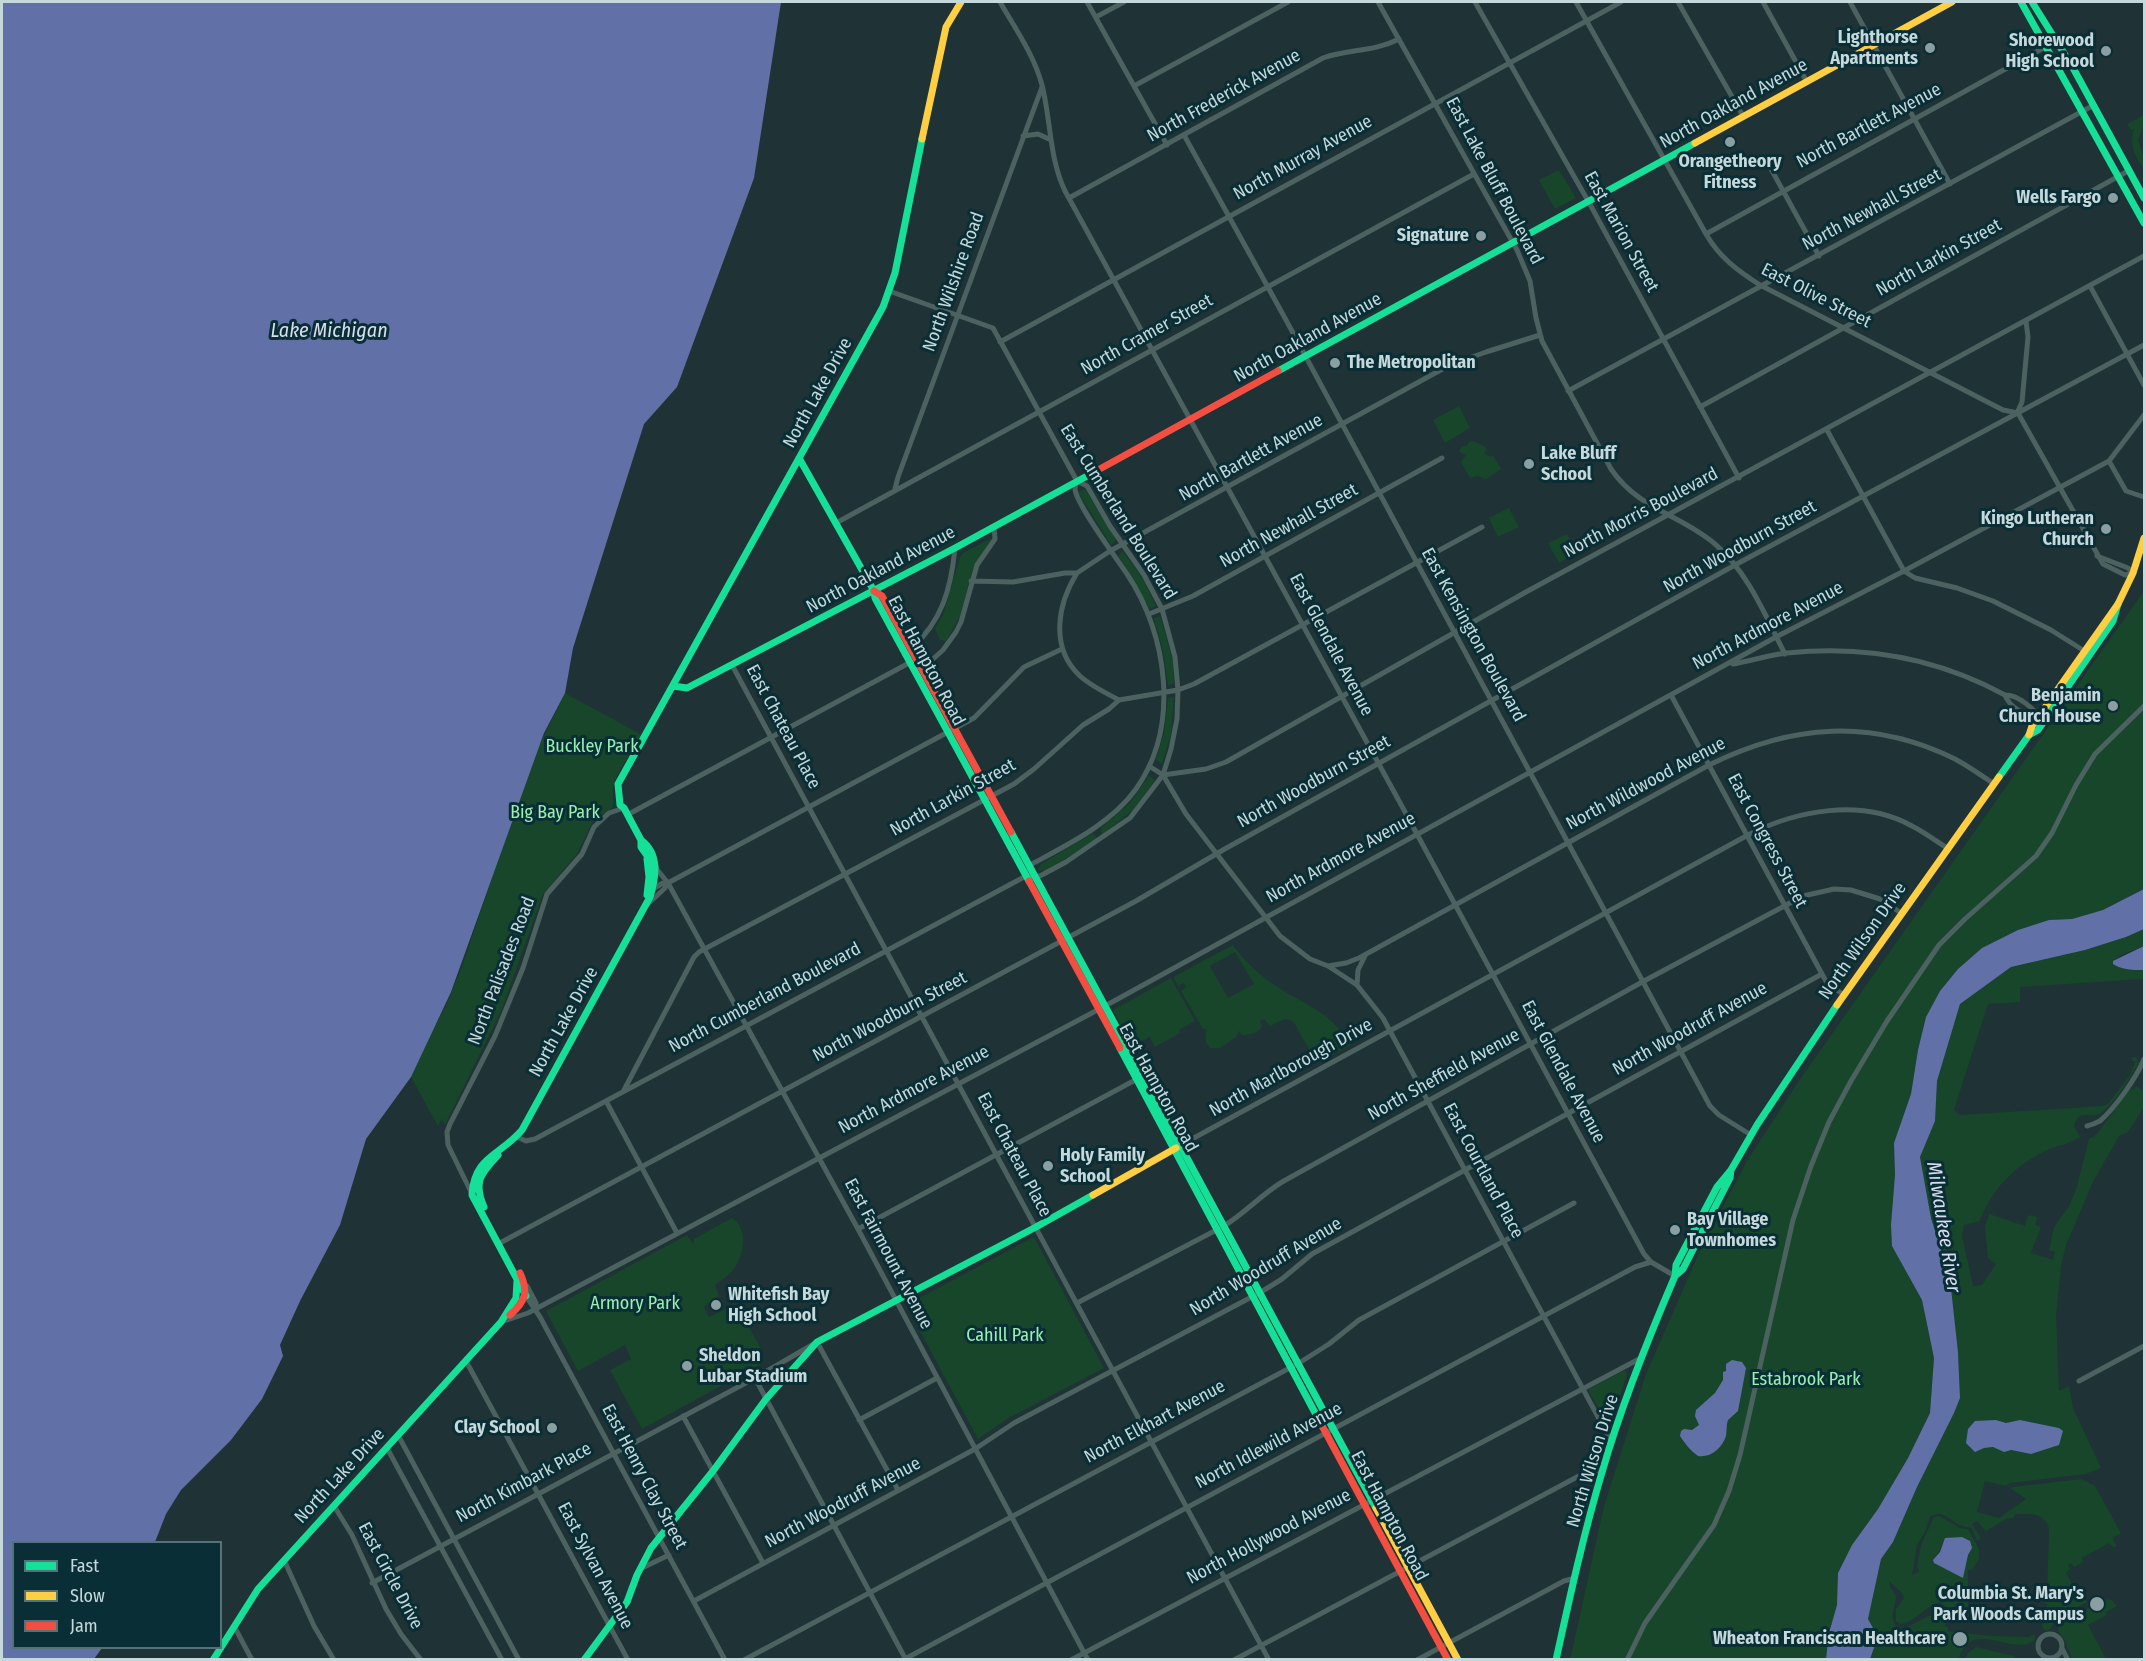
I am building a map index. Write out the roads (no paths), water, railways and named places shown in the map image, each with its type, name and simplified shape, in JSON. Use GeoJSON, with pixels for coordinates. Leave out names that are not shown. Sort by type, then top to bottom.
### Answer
{"type":"FeatureCollection","features":[{"type":"Feature","properties":{"kind":"main road","name":"North Lake Drive"},"geometry":{"type":"LineString","coordinates":[[626,811],[619,803],[618,788],[626,771],[883,307],[895,273],[939,48],[946,27],[961,2]]}},
{"type":"Feature","properties":{"kind":"main road","name":"North Oakland Avenue"},"geometry":{"type":"LineString","coordinates":[[673,686],[687,688],[955,548],[1874,44],[1937,5],[1953,2]]}},
{"type":"Feature","properties":{"kind":"main road"},"geometry":{"type":"LineString","coordinates":[[2021,2],[2048,46],[2145,223]]}},
{"type":"Feature","properties":{"kind":"main road"},"geometry":{"type":"LineString","coordinates":[[2032,2],[2094,105],[2145,198]]}},
{"type":"Feature","properties":{"kind":"main road"},"geometry":{"type":"LineString","coordinates":[[2038,2],[2051,31]]}},
{"type":"Feature","properties":{"kind":"main road"},"geometry":{"type":"LineString","coordinates":[[2048,46],[2052,45],[2057,48],[2072,74],[2081,83]]}},
{"type":"Feature","properties":{"kind":"main road"},"geometry":{"type":"LineString","coordinates":[[799,458],[874,591]]}},
{"type":"Feature","properties":{"kind":"main road","name":"North Wilson Drive"},"geometry":{"type":"LineString","coordinates":[[1556,1659],[1611,1442],[1641,1358],[1675,1276],[1676,1265],[1708,1203],[1724,1174],[1731,1170],[1751,1135],[1901,913],[2029,735],[2036,732],[2040,719],[2087,653],[2114,621],[2118,604],[2133,573],[2145,538]]}},
{"type":"Feature","properties":{"kind":"main road","name":"East Hampton Road"},"geometry":{"type":"LineString","coordinates":[[874,591],[882,596],[955,728],[1030,866],[1065,940]]}},
{"type":"Feature","properties":{"kind":"main road","name":"East Hampton Road"},"geometry":{"type":"LineString","coordinates":[[874,591],[875,598],[909,663],[984,800],[1065,940],[1178,1147],[1224,1226],[1291,1367],[1330,1431],[1458,1659]]}},
{"type":"Feature","properties":{"kind":"main road"},"geometry":{"type":"LineString","coordinates":[[626,811],[641,840],[646,843],[650,857]]}},
{"type":"Feature","properties":{"kind":"main road","name":"North Lake Drive"},"geometry":{"type":"LineString","coordinates":[[477,1176],[517,1137],[645,905],[655,867],[650,857]]}},
{"type":"Feature","properties":{"kind":"main road","name":"North Lake Drive"},"geometry":{"type":"LineString","coordinates":[[650,857],[650,890]]}},
{"type":"Feature","properties":{"kind":"main road","name":"East Hampton Road"},"geometry":{"type":"LineString","coordinates":[[1178,1147],[1217,1230],[1299,1363],[1330,1431]]}},
{"type":"Feature","properties":{"kind":"main road","name":"North Marlborough Drive"},"geometry":{"type":"LineString","coordinates":[[585,1659],[627,1602],[651,1548],[713,1471],[766,1399],[818,1342],[1036,1227],[1178,1147]]}},
{"type":"Feature","properties":{"kind":"main road"},"geometry":{"type":"LineString","coordinates":[[472,1195],[477,1176]]}},
{"type":"Feature","properties":{"kind":"main road","name":"East Henry Clay Street"},"geometry":{"type":"LineString","coordinates":[[477,1176],[479,1195],[526,1296]]}},
{"type":"Feature","properties":{"kind":"main road","name":"East Henry Clay Street"},"geometry":{"type":"LineString","coordinates":[[472,1195],[527,1285]]}},
{"type":"Feature","properties":{"kind":"main road","name":"North Lake Drive"},"geometry":{"type":"LineString","coordinates":[[514,1310],[517,1292],[516,1277]]}},
{"type":"Feature","properties":{"kind":"main road","name":"North Lake Drive"},"geometry":{"type":"LineString","coordinates":[[222,1645],[258,1589],[514,1310],[526,1296],[527,1285]]}},
{"type":"Feature","properties":{"kind":"main road","name":"East Hampton Road"},"geometry":{"type":"LineString","coordinates":[[1368,1501],[1400,1570],[1448,1659]]}},
{"type":"Feature","properties":{"kind":"street","name":"East Glendale Avenue"},"geometry":{"type":"LineString","coordinates":[[1000,2],[1034,63],[1042,86],[1056,168],[1070,198],[1644,1254],[1651,1262],[1675,1276]]}},
{"type":"Feature","properties":{"kind":"street"},"geometry":{"type":"LineString","coordinates":[[1087,2],[1167,144]]}},
{"type":"Feature","properties":{"kind":"street"},"geometry":{"type":"LineString","coordinates":[[1096,17],[1124,2]]}},
{"type":"Feature","properties":{"kind":"street"},"geometry":{"type":"LineString","coordinates":[[1134,86],[1288,2]]}},
{"type":"Feature","properties":{"kind":"street","name":"East Lake Bluff Boulevard"},"geometry":{"type":"LineString","coordinates":[[1378,2],[1513,243],[1530,281],[1540,335],[1568,391],[1618,480],[1640,501],[1695,530],[1715,545],[1743,577],[1785,654]]}},
{"type":"Feature","properties":{"kind":"street","name":"East Marion Street"},"geometry":{"type":"LineString","coordinates":[[1475,2],[1588,201],[1739,478]]}},
{"type":"Feature","properties":{"kind":"street","name":"East Olive Street"},"geometry":{"type":"LineString","coordinates":[[1576,2],[1720,255],[1760,285],[2003,410],[2018,413]]}},
{"type":"Feature","properties":{"kind":"street","name":"North Murray Avenue"},"geometry":{"type":"LineString","coordinates":[[1000,342],[1621,2]]}},
{"type":"Feature","properties":{"kind":"street"},"geometry":{"type":"LineString","coordinates":[[1678,2],[1743,116]]}},
{"type":"Feature","properties":{"kind":"street"},"geometry":{"type":"LineString","coordinates":[[1763,2],[1807,81]]}},
{"type":"Feature","properties":{"kind":"street"},"geometry":{"type":"LineString","coordinates":[[1850,2],[1950,184]]}},
{"type":"Feature","properties":{"kind":"street","name":"North Frederick Avenue"},"geometry":{"type":"LineString","coordinates":[[1070,198],[1323,58],[1379,48],[1399,39]]}},
{"type":"Feature","properties":{"kind":"street","name":"North Bartlett Avenue"},"geometry":{"type":"LineString","coordinates":[[1706,234],[2048,46]]}},
{"type":"Feature","properties":{"kind":"street","name":"North Wilshire Road"},"geometry":{"type":"LineString","coordinates":[[895,489],[1042,86]]}},
{"type":"Feature","properties":{"kind":"street","name":"North Newhall Street"},"geometry":{"type":"LineString","coordinates":[[1568,391],[2094,105]]}},
{"type":"Feature","properties":{"kind":"street"},"geometry":{"type":"LineString","coordinates":[[1023,136],[1038,134],[1051,140]]}},
{"type":"Feature","properties":{"kind":"street","name":"East Kensington Boulevard"},"geometry":{"type":"LineString","coordinates":[[1184,135],[1715,1112],[1751,1135]]}},
{"type":"Feature","properties":{"kind":"street"},"geometry":{"type":"LineString","coordinates":[[1765,158],[1819,256]]}},
{"type":"Feature","properties":{"kind":"street","name":"North Larkin Street"},"geometry":{"type":"LineString","coordinates":[[1701,407],[2130,170]]}},
{"type":"Feature","properties":{"kind":"street","name":"North Cramer Street"},"geometry":{"type":"LineString","coordinates":[[836,523],[1474,174]]}},
{"type":"Feature","properties":{"kind":"street","name":"North Morris Boulevard"},"geometry":{"type":"LineString","coordinates":[[1163,775],[1206,769],[1226,762],[1455,633],[2145,256]]}},
{"type":"Feature","properties":{"kind":"street"},"geometry":{"type":"LineString","coordinates":[[2090,286],[2145,385]]}},
{"type":"Feature","properties":{"kind":"street","name":"East Cumberland Boulevard"},"geometry":{"type":"LineString","coordinates":[[889,291],[993,328],[1077,481],[1087,486],[1162,609],[1175,657],[1178,690]]}},
{"type":"Feature","properties":{"kind":"street"},"geometry":{"type":"LineString","coordinates":[[2026,321],[2028,337],[2022,402],[2018,413],[2097,556],[2109,568],[2125,574],[2133,573]]}},
{"type":"Feature","properties":{"kind":"street","name":"North Bartlett Avenue"},"geometry":{"type":"LineString","coordinates":[[971,581],[1013,582],[1077,573],[1110,551],[1448,366],[1540,335]]}},
{"type":"Feature","properties":{"kind":"street","name":"North Woodburn Street"},"geometry":{"type":"LineString","coordinates":[[500,1242],[1065,940],[1735,566],[2145,345]]}},
{"type":"Feature","properties":{"kind":"street","name":"North Ardmore Avenue"},"geometry":{"type":"LineString","coordinates":[[501,1322],[536,1310],[959,1084],[1776,637],[2109,461],[2145,415]]}},
{"type":"Feature","properties":{"kind":"street"},"geometry":{"type":"LineString","coordinates":[[1827,430],[1904,571],[1915,578],[1957,588],[1993,601],[2052,630],[2087,653]]}},
{"type":"Feature","properties":{"kind":"street","name":"North Newhall Street"},"geometry":{"type":"LineString","coordinates":[[1149,614],[1193,596],[1442,458]]}},
{"type":"Feature","properties":{"kind":"street"},"geometry":{"type":"LineString","coordinates":[[2109,461],[2126,491],[2145,497]]}},
{"type":"Feature","properties":{"kind":"street"},"geometry":{"type":"LineString","coordinates":[[1077,481],[1075,492],[1110,551],[1138,592],[1149,614],[1161,663],[1164,711],[1161,731],[1149,766],[1136,789],[1119,808],[1076,840],[1030,866],[1026,876],[1036,878],[1086,850],[1130,818],[1163,775],[1177,719],[1178,690]]}},
{"type":"Feature","properties":{"kind":"street"},"geometry":{"type":"LineString","coordinates":[[909,663],[922,669],[944,650],[956,632],[977,565],[994,543],[994,527]]}},
{"type":"Feature","properties":{"kind":"street","name":"North Larkin Street"},"geometry":{"type":"LineString","coordinates":[[623,1091],[694,957],[704,949],[1014,784],[1083,725],[1119,700],[1178,690],[1194,684],[1482,527]]}},
{"type":"Feature","properties":{"kind":"street"},"geometry":{"type":"LineString","coordinates":[[909,663],[911,649],[925,636],[941,612],[953,568],[955,548]]}},
{"type":"Feature","properties":{"kind":"street"},"geometry":{"type":"LineString","coordinates":[[1077,573],[1065,596],[1059,623],[1062,649],[1067,661],[1081,677],[1119,700]]}},
{"type":"Feature","properties":{"kind":"street"},"geometry":{"type":"LineString","coordinates":[[650,890],[974,718],[1024,667],[1062,649]]}},
{"type":"Feature","properties":{"kind":"street"},"geometry":{"type":"LineString","coordinates":[[1726,666],[1785,654],[1849,651],[1910,658],[1965,676],[2005,695],[2012,695],[2034,710],[2040,719]]}},
{"type":"Feature","properties":{"kind":"street"},"geometry":{"type":"LineString","coordinates":[[626,811],[909,663]]}},
{"type":"Feature","properties":{"kind":"street","name":"East Chateau Place"},"geometry":{"type":"LineString","coordinates":[[732,665],[1269,1659]]}},
{"type":"Feature","properties":{"kind":"street","name":"East Congress Street"},"geometry":{"type":"LineString","coordinates":[[1671,695],[1827,983],[1844,995]]}},
{"type":"Feature","properties":{"kind":"street"},"geometry":{"type":"LineString","coordinates":[[1627,1659],[1645,1623],[1714,1525],[1729,1491],[1740,1455],[1793,1220],[1829,1122],[1851,1081],[1887,1022],[1939,945],[1965,918],[2036,855],[2052,833],[2076,785],[2095,754],[2145,706]]}},
{"type":"Feature","properties":{"kind":"street","name":"North Wildwood Avenue"},"geometry":{"type":"LineString","coordinates":[[1328,966],[1346,963],[1365,954],[1710,765],[1750,747],[1782,737],[1817,732],[1854,731],[1891,736],[1929,747],[1958,760],[1994,784]]}},
{"type":"Feature","properties":{"kind":"street"},"geometry":{"type":"LineString","coordinates":[[1149,766],[1163,775]]}},
{"type":"Feature","properties":{"kind":"street","name":"East Courtland Place"},"geometry":{"type":"LineString","coordinates":[[1163,775],[1186,814],[1280,936],[1310,959],[1328,966],[1357,985],[1370,1000],[1429,1101],[1611,1442]]}},
{"type":"Feature","properties":{"kind":"street","name":"North Marlborough Drive"},"geometry":{"type":"LineString","coordinates":[[1178,1147],[1768,824],[1810,812],[1848,810],[1883,815],[1902,821],[1947,848]]}},
{"type":"Feature","properties":{"kind":"street","name":"North Palisades Road"},"geometry":{"type":"LineString","coordinates":[[447,1132],[495,1036],[523,968],[548,894],[582,854],[594,827],[609,813],[626,811]]}},
{"type":"Feature","properties":{"kind":"street","name":"East Fairmount Avenue"},"geometry":{"type":"LineString","coordinates":[[655,867],[667,883],[858,1229],[1088,1659]]}},
{"type":"Feature","properties":{"kind":"street","name":"North Cumberland Boulevard"},"geometry":{"type":"LineString","coordinates":[[517,1137],[530,1141],[1026,876]]}},
{"type":"Feature","properties":{"kind":"street"},"geometry":{"type":"LineString","coordinates":[[645,905],[665,888],[667,883]]}},
{"type":"Feature","properties":{"kind":"street","name":"North Sheffield Avenue"},"geometry":{"type":"LineString","coordinates":[[1077,1303],[1224,1226],[1282,1182],[1644,981],[1803,896],[1834,889],[1851,890],[1880,899],[1901,913]]}},
{"type":"Feature","properties":{"kind":"street"},"geometry":{"type":"LineString","coordinates":[[1357,985],[1358,970],[1365,954]]}},
{"type":"Feature","properties":{"kind":"street","name":"North Woodruff Avenue"},"geometry":{"type":"LineString","coordinates":[[694,1602],[975,1449],[1014,1423],[1257,1294],[1282,1279],[1312,1254],[1822,974]]}},
{"type":"Feature","properties":{"kind":"street"},"geometry":{"type":"LineString","coordinates":[[2087,1126],[2099,1122],[2113,1106],[2137,1074],[2145,1059]]}},
{"type":"Feature","properties":{"kind":"street"},"geometry":{"type":"LineString","coordinates":[[858,1229],[1140,1078]]}},
{"type":"Feature","properties":{"kind":"street"},"geometry":{"type":"LineString","coordinates":[[606,1101],[677,1233]]}},
{"type":"Feature","properties":{"kind":"street","name":"East Henry Clay Street"},"geometry":{"type":"LineString","coordinates":[[447,1132],[448,1144],[472,1195]]}},
{"type":"Feature","properties":{"kind":"street"},"geometry":{"type":"LineString","coordinates":[[464,1174],[477,1176]]}},
{"type":"Feature","properties":{"kind":"street","name":"North Elkhart Avenue"},"geometry":{"type":"LineString","coordinates":[[744,1659],[1299,1363],[1329,1344],[1359,1320],[1574,1203]]}},
{"type":"Feature","properties":{"kind":"street","name":"North Idlewild Avenue"},"geometry":{"type":"LineString","coordinates":[[905,1659],[1635,1267],[1651,1262]]}},
{"type":"Feature","properties":{"kind":"street","name":"East Henry Clay Street"},"geometry":{"type":"LineString","coordinates":[[527,1285],[536,1303],[536,1310]]}},
{"type":"Feature","properties":{"kind":"street","name":"East Henry Clay Street"},"geometry":{"type":"LineString","coordinates":[[526,1296],[536,1310],[725,1659]]}},
{"type":"Feature","properties":{"kind":"street"},"geometry":{"type":"LineString","coordinates":[[514,1310],[536,1310]]}},
{"type":"Feature","properties":{"kind":"street"},"geometry":{"type":"LineString","coordinates":[[818,1342],[898,1490]]}},
{"type":"Feature","properties":{"kind":"street","name":"North Kimbark Place"},"geometry":{"type":"LineString","coordinates":[[372,1583],[818,1342]]}},
{"type":"Feature","properties":{"kind":"street"},"geometry":{"type":"LineString","coordinates":[[2079,1381],[2145,1346]]}},
{"type":"Feature","properties":{"kind":"street","name":"North Hollywood Avenue"},"geometry":{"type":"LineString","coordinates":[[1071,1659],[1641,1358]]}},
{"type":"Feature","properties":{"kind":"street","name":"East Sylvan Avenue"},"geometry":{"type":"LineString","coordinates":[[466,1361],[628,1659]]}},
{"type":"Feature","properties":{"kind":"street"},"geometry":{"type":"LineString","coordinates":[[755,1378],[905,1659]]}},
{"type":"Feature","properties":{"kind":"street"},"geometry":{"type":"LineString","coordinates":[[859,1420],[937,1378]]}},
{"type":"Feature","properties":{"kind":"street"},"geometry":{"type":"LineString","coordinates":[[683,1416],[763,1563]]}},
{"type":"Feature","properties":{"kind":"street"},"geometry":{"type":"LineString","coordinates":[[399,1435],[519,1659]]}},
{"type":"Feature","properties":{"kind":"street"},"geometry":{"type":"LineString","coordinates":[[387,1448],[502,1659]]}},
{"type":"Feature","properties":{"kind":"street"},"geometry":{"type":"LineString","coordinates":[[1234,1659],[1592,1469],[1602,1472]]}},
{"type":"Feature","properties":{"kind":"street","name":"East Circle Drive"},"geometry":{"type":"LineString","coordinates":[[334,1506],[352,1535],[372,1583],[401,1634],[421,1659]]}},
{"type":"Feature","properties":{"kind":"street"},"geometry":{"type":"LineString","coordinates":[[640,1569],[669,1555]]}},
{"type":"Feature","properties":{"kind":"street"},"geometry":{"type":"LineString","coordinates":[[284,1560],[314,1626],[334,1659]]}},
{"type":"Feature","properties":{"kind":"street"},"geometry":{"type":"LineString","coordinates":[[1417,1659],[1564,1581],[1575,1578]]}},
{"type":"Feature","properties":{"kind":"street"},"geometry":{"type":"LineString","coordinates":[[234,1626],[252,1659]]}},
{"type":"Feature","properties":{"kind":"street"},"geometry":{"type":"LineString","coordinates":[[2062,1647],[2055,1658],[2046,1658],[2040,1653],[2038,1646],[2040,1639],[2053,1634],[2059,1638],[2068,1659]]}},
{"type":"Feature","properties":{"kind":"water","name":"Lake Michigan"},"geometry":{"type":"Polygon","coordinates":[[[2,2],[781,2],[754,178],[677,387],[644,424],[573,648],[565,693],[544,733],[451,992],[411,1077],[366,1139],[340,1225],[280,1345],[283,1356],[262,1399],[231,1440],[181,1490],[166,1514],[155,1541],[12,1541],[12,1649],[101,1649],[94,1659],[2,1659],[2,2]]]}},
{"type":"Feature","properties":{"kind":"water","name":"Milwaukee River"},"geometry":{"type":"Polygon","coordinates":[[[2144,889],[2144,929],[2085,950],[2011,967],[1960,1004],[1937,1081],[1935,1121],[1920,1157],[1931,1218],[1950,1279],[1958,1352],[1960,1398],[1893,1542],[1881,1559],[1868,1619],[1878,1637],[1870,1659],[1826,1659],[1829,1633],[1837,1605],[1838,1573],[1852,1545],[1878,1509],[1908,1458],[1930,1413],[1934,1358],[1922,1300],[1892,1246],[1891,1225],[1895,1175],[1894,1143],[1911,1094],[1926,1017],[1940,991],[1958,969],[1982,948],[2018,930],[2049,920],[2072,919],[2103,910],[2144,889]]]}},
{"type":"Feature","properties":{"kind":"water"},"geometry":{"type":"Polygon","coordinates":[[[2144,946],[2144,970],[2124,969],[2113,964],[2113,961],[2144,946]]]}},
{"type":"Feature","properties":{"kind":"water"},"geometry":{"type":"Polygon","coordinates":[[[1732,1360],[1742,1362],[1746,1368],[1738,1411],[1728,1420],[1726,1436],[1719,1448],[1712,1454],[1698,1456],[1682,1439],[1681,1431],[1692,1430],[1699,1425],[1695,1416],[1696,1410],[1715,1393],[1723,1380],[1726,1364],[1732,1360]]]}},
{"type":"Feature","properties":{"kind":"water"},"geometry":{"type":"Polygon","coordinates":[[[1996,1420],[2006,1423],[2020,1420],[2059,1428],[2063,1431],[2059,1445],[2031,1454],[2011,1450],[2004,1452],[1993,1447],[1975,1452],[1966,1443],[1968,1429],[1975,1421],[1996,1420]]]}},
{"type":"Feature","properties":{"kind":"water"},"geometry":{"type":"Polygon","coordinates":[[[1962,1537],[1970,1541],[1972,1548],[1968,1555],[1963,1578],[1934,1563],[1933,1560],[1940,1552],[1945,1538],[1962,1537]]]}},
{"type":"Feature","properties":{"kind":"place","name":"Lighthorse Apartments"},"geometry":{"type":"Point","coordinates":[1930,48]}},
{"type":"Feature","properties":{"kind":"place","name":"Shorewood High School"},"geometry":{"type":"Point","coordinates":[2106,51]}},
{"type":"Feature","properties":{"kind":"place","name":"Orangetheory Fitness"},"geometry":{"type":"Point","coordinates":[1730,142]}},
{"type":"Feature","properties":{"kind":"place","name":"Wells Fargo"},"geometry":{"type":"Point","coordinates":[2113,198]}},
{"type":"Feature","properties":{"kind":"place","name":"Signature"},"geometry":{"type":"Point","coordinates":[1481,236]}},
{"type":"Feature","properties":{"kind":"place","name":"The Metropolitan"},"geometry":{"type":"Point","coordinates":[1335,363]}},
{"type":"Feature","properties":{"kind":"place","name":"Lake Bluff School"},"geometry":{"type":"Point","coordinates":[1529,464]}},
{"type":"Feature","properties":{"kind":"place","name":"Kingo Lutheran Church"},"geometry":{"type":"Point","coordinates":[2106,529]}},
{"type":"Feature","properties":{"kind":"place","name":"Benjamin Church House"},"geometry":{"type":"Point","coordinates":[2113,706]}},
{"type":"Feature","properties":{"kind":"place","name":"Holy Family School"},"geometry":{"type":"Point","coordinates":[1048,1166]}},
{"type":"Feature","properties":{"kind":"place","name":"Bay Village Townhomes"},"geometry":{"type":"Point","coordinates":[1675,1230]}},
{"type":"Feature","properties":{"kind":"place","name":"Whitefish Bay High School"},"geometry":{"type":"Point","coordinates":[716,1305]}},
{"type":"Feature","properties":{"kind":"place","name":"Sheldon Lubar Stadium"},"geometry":{"type":"Point","coordinates":[687,1366]}},
{"type":"Feature","properties":{"kind":"place","name":"Clay School"},"geometry":{"type":"Point","coordinates":[552,1428]}},
{"type":"Feature","properties":{"kind":"place","name":"Columbia St. Mary's Park Woods Campus"},"geometry":{"type":"Point","coordinates":[2097,1604]}},
{"type":"Feature","properties":{"kind":"place","name":"Wheaton Franciscan Healthcare"},"geometry":{"type":"Point","coordinates":[1960,1639]}},
{"type":"Feature","properties":{"kind":"park label","name":"Buckley Park"},"geometry":{"type":"Point","coordinates":[592,747]}},
{"type":"Feature","properties":{"kind":"park label","name":"Big Bay Park"},"geometry":{"type":"Point","coordinates":[555,813]}},
{"type":"Feature","properties":{"kind":"park label","name":"Armory Park"},"geometry":{"type":"Point","coordinates":[635,1304]}},
{"type":"Feature","properties":{"kind":"park label","name":"Cahill Park"},"geometry":{"type":"Point","coordinates":[1005,1336]}},
{"type":"Feature","properties":{"kind":"park label","name":"Estabrook Park"},"geometry":{"type":"Point","coordinates":[1806,1380]}}]}
